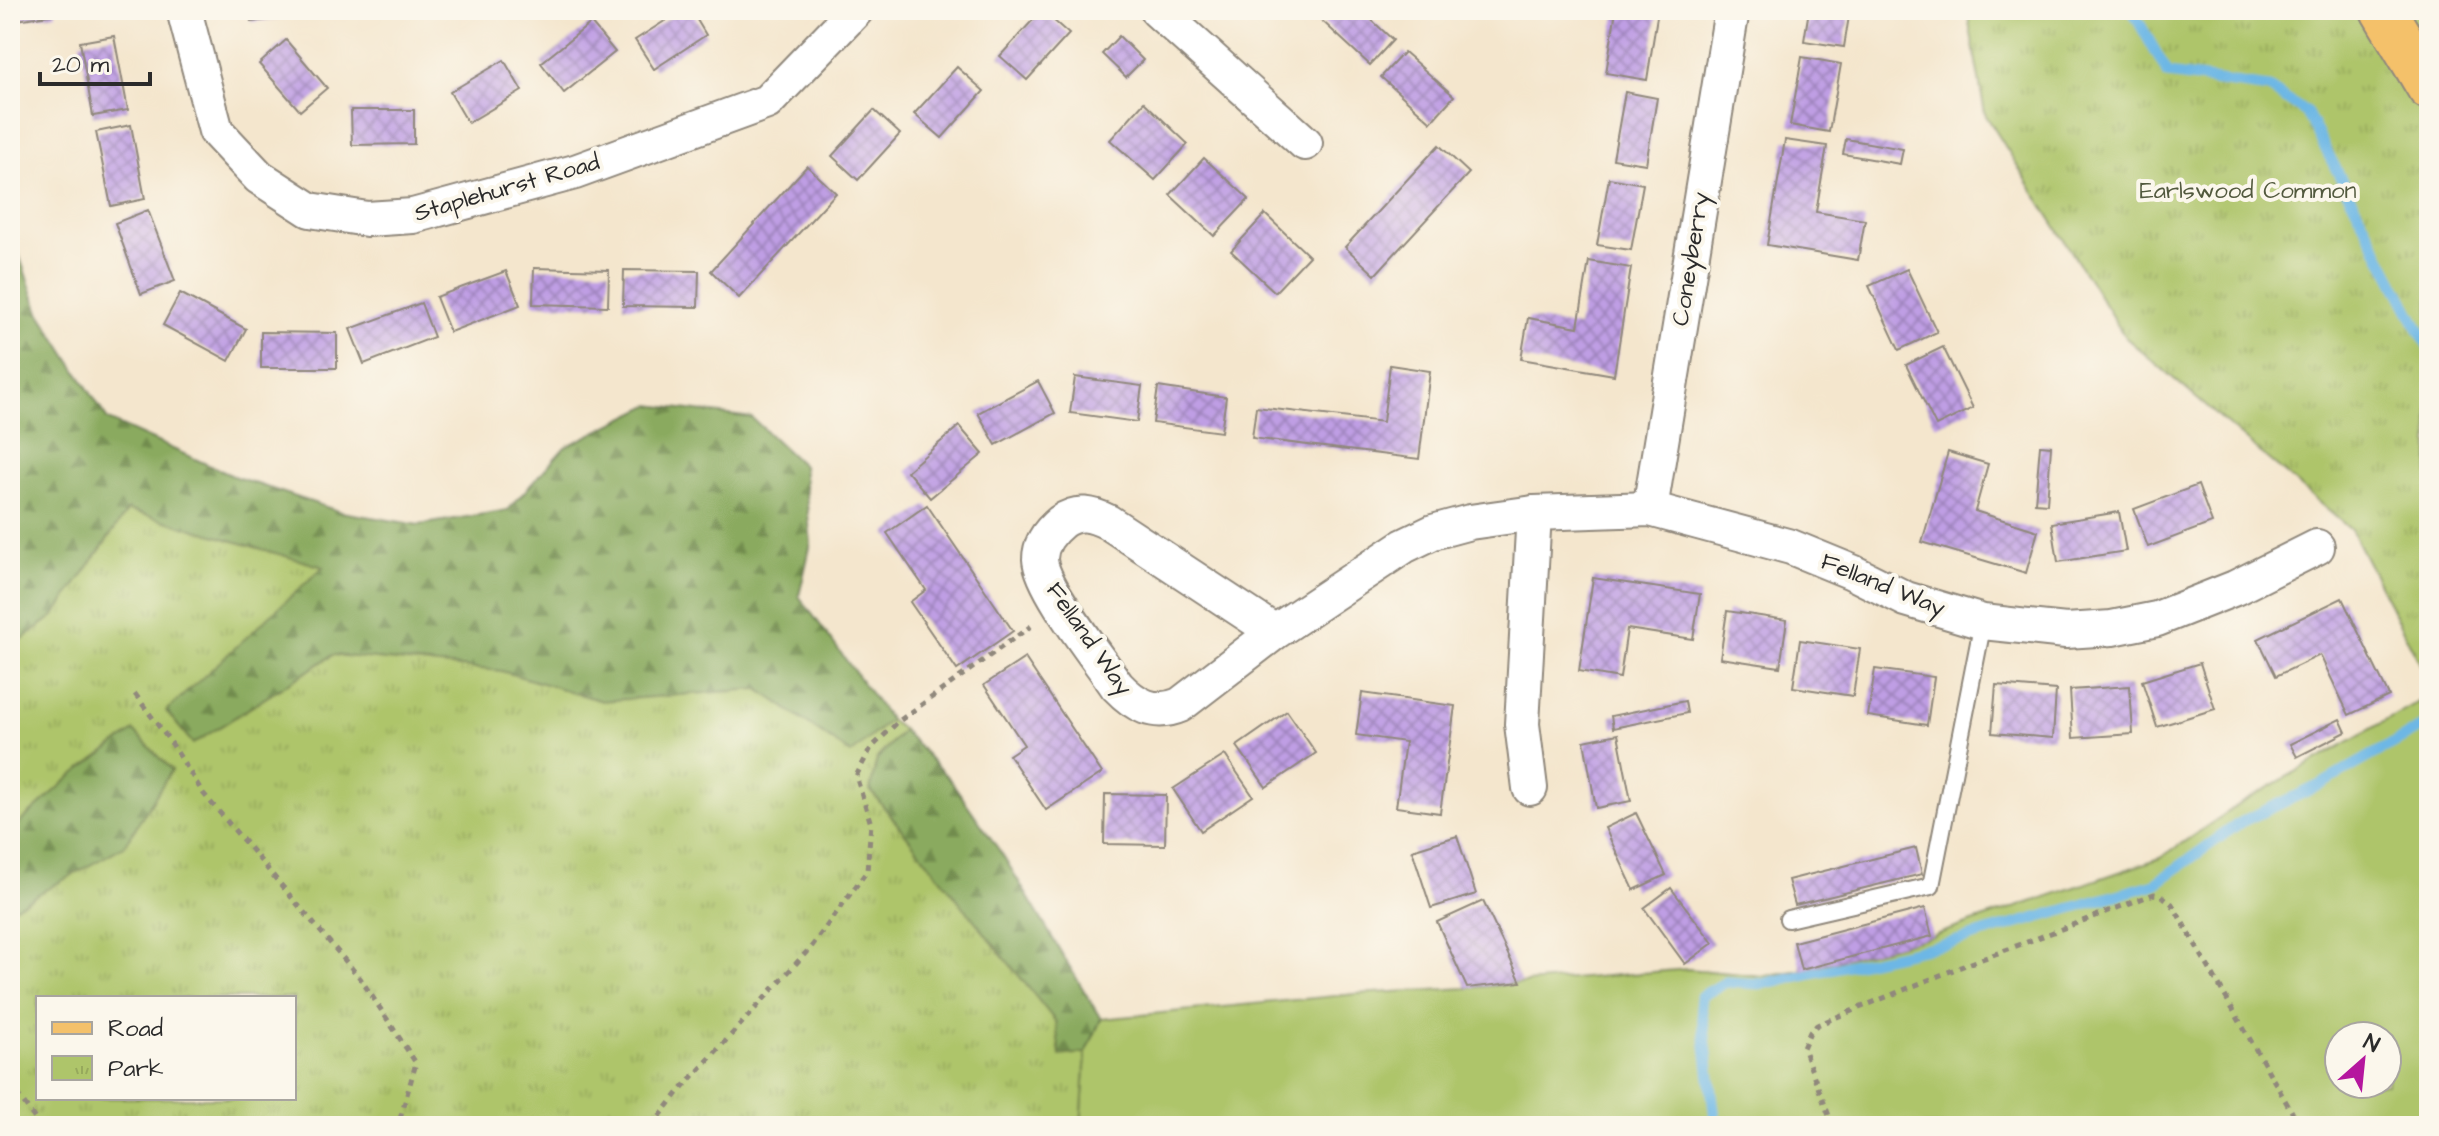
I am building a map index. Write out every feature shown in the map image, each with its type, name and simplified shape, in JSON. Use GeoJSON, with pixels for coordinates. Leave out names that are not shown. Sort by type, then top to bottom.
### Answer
{"type":"FeatureCollection","features":[{"type":"Feature","properties":{"kind":"main road"},"geometry":{"type":"LineString","coordinates":[[2383,10],[2429,87]]}},
{"type":"Feature","properties":{"kind":"street","name":"Staplehurst Road"},"geometry":{"type":"LineString","coordinates":[[184,10],[216,131],[259,177],[310,210],[367,219],[413,216],[575,172],[767,102],[856,10]]}},
{"type":"Feature","properties":{"kind":"street"},"geometry":{"type":"LineString","coordinates":[[1157,10],[1305,143]]}},
{"type":"Feature","properties":{"kind":"street","name":"Coneyberry"},"geometry":{"type":"LineString","coordinates":[[1650,509],[1732,10]]}},
{"type":"Feature","properties":{"kind":"street","name":"Felland Way"},"geometry":{"type":"LineString","coordinates":[[1275,632],[1092,514],[1066,518],[1043,544],[1041,567],[1061,604],[1117,686],[1131,701],[1148,709],[1167,711],[1180,705],[1275,632],[1404,546],[1433,532],[1470,522],[1534,513],[1650,509],[1791,547],[1906,599],[1983,622],[2066,631],[2112,628],[2157,619],[2235,588],[2317,547]]}},
{"type":"Feature","properties":{"kind":"street"},"geometry":{"type":"LineString","coordinates":[[1530,788],[1522,724],[1534,513]]}},
{"type":"Feature","properties":{"kind":"lane"},"geometry":{"type":"LineString","coordinates":[[1788,919],[1931,886],[1983,622]]}},
{"type":"Feature","properties":{"kind":"path"},"geometry":{"type":"LineString","coordinates":[[652,1126],[679,1092],[812,946],[867,871],[871,824],[856,776],[871,748],[899,721],[1061,604]]}},
{"type":"Feature","properties":{"kind":"path"},"geometry":{"type":"LineString","coordinates":[[135,694],[203,793],[360,978],[416,1063],[398,1126]]}},
{"type":"Feature","properties":{"kind":"path"},"geometry":{"type":"LineString","coordinates":[[1833,1126],[1803,1048],[1817,1025],[2154,894],[2161,895],[2172,904],[2300,1126]]}},
{"type":"Feature","properties":{"kind":"path"},"geometry":{"type":"LineString","coordinates":[[10,1084],[40,1126]]}},
{"type":"Feature","properties":{"kind":"green space","name":"Earlswood Common"},"geometry":{"type":"Polygon","coordinates":[[[1967,10],[2429,10],[2429,681],[2351,530],[2125,337],[1985,114],[1967,10]]]}},
{"type":"Feature","properties":{"kind":"green space"},"geometry":{"type":"Polygon","coordinates":[[[10,117],[12,235],[39,312],[108,420],[233,476],[341,512],[419,525],[508,510],[565,447],[650,405],[752,418],[803,466],[811,543],[799,596],[890,720],[852,754],[758,689],[602,701],[501,671],[333,655],[193,744],[166,711],[128,510],[54,616],[10,648],[10,117]]]}},
{"type":"Feature","properties":{"kind":"green space"},"geometry":{"type":"Polygon","coordinates":[[[128,510],[323,567],[166,711],[193,744],[333,655],[501,671],[602,701],[758,689],[851,754],[890,720],[903,730],[877,758],[870,790],[1056,1022],[1060,1056],[1086,1053],[1081,1126],[12,1126],[10,910],[124,846],[172,770],[134,731],[73,775],[10,831],[10,648],[54,616],[128,510]]]}},
{"type":"Feature","properties":{"kind":"green space"},"geometry":{"type":"Polygon","coordinates":[[[2429,696],[2429,1126],[1081,1126],[1086,1053],[1101,1019],[1355,994],[1467,988],[1688,969],[1762,976],[1801,970],[1932,936],[2160,858],[2241,803],[2429,696]]]}},
{"type":"Feature","properties":{"kind":"green space"},"geometry":{"type":"Polygon","coordinates":[[[903,730],[951,781],[1004,857],[1101,1019],[1086,1053],[1060,1056],[1055,1022],[870,790],[877,759],[903,730]]]}},
{"type":"Feature","properties":{"kind":"green space"},"geometry":{"type":"Polygon","coordinates":[[[134,731],[172,770],[124,846],[10,910],[10,831],[73,775],[134,731]]]}},
{"type":"Feature","properties":{"kind":"building"},"geometry":{"type":"Polygon","coordinates":[[[10,10],[55,10],[56,14],[10,21],[10,10]]]}},
{"type":"Feature","properties":{"kind":"building"},"geometry":{"type":"Polygon","coordinates":[[[249,10],[285,10],[286,18],[251,22],[249,10]]]}},
{"type":"Feature","properties":{"kind":"building"},"geometry":{"type":"Polygon","coordinates":[[[682,10],[691,10],[706,35],[654,69],[635,40],[682,10]]]}},
{"type":"Feature","properties":{"kind":"building"},"geometry":{"type":"Polygon","coordinates":[[[1042,10],[1069,34],[1027,80],[1000,56],[1042,10]]]}},
{"type":"Feature","properties":{"kind":"building"},"geometry":{"type":"Polygon","coordinates":[[[1327,10],[1361,10],[1393,40],[1370,65],[1319,18],[1327,10]]]}},
{"type":"Feature","properties":{"kind":"building"},"geometry":{"type":"Polygon","coordinates":[[[1616,10],[1658,10],[1647,80],[1606,73],[1616,10]]]}},
{"type":"Feature","properties":{"kind":"building"},"geometry":{"type":"Polygon","coordinates":[[[1809,10],[1850,10],[1844,47],[1804,41],[1809,10]]]}},
{"type":"Feature","properties":{"kind":"building"},"geometry":{"type":"Polygon","coordinates":[[[591,23],[615,52],[564,93],[541,63],[591,23]]]}},
{"type":"Feature","properties":{"kind":"building"},"geometry":{"type":"Polygon","coordinates":[[[114,36],[128,110],[93,116],[80,42],[114,36]]]}},
{"type":"Feature","properties":{"kind":"building"},"geometry":{"type":"Polygon","coordinates":[[[1119,36],[1143,60],[1126,77],[1102,54],[1119,36]]]}},
{"type":"Feature","properties":{"kind":"building"},"geometry":{"type":"Polygon","coordinates":[[[286,40],[327,88],[300,111],[259,64],[286,40]]]}},
{"type":"Feature","properties":{"kind":"building"},"geometry":{"type":"Polygon","coordinates":[[[1404,52],[1454,96],[1431,122],[1381,77],[1404,52]]]}},
{"type":"Feature","properties":{"kind":"building"},"geometry":{"type":"Polygon","coordinates":[[[1802,57],[1841,64],[1829,132],[1790,125],[1802,57]]]}},
{"type":"Feature","properties":{"kind":"building"},"geometry":{"type":"Polygon","coordinates":[[[504,60],[522,91],[468,123],[450,92],[504,60]]]}},
{"type":"Feature","properties":{"kind":"building"},"geometry":{"type":"Polygon","coordinates":[[[957,67],[984,91],[942,138],[914,114],[957,67]]]}},
{"type":"Feature","properties":{"kind":"building"},"geometry":{"type":"Polygon","coordinates":[[[1625,92],[1657,98],[1646,164],[1613,159],[1625,92]]]}},
{"type":"Feature","properties":{"kind":"building"},"geometry":{"type":"Polygon","coordinates":[[[1144,102],[1188,144],[1155,180],[1110,140],[1144,102]]]}},
{"type":"Feature","properties":{"kind":"building"},"geometry":{"type":"Polygon","coordinates":[[[351,110],[414,110],[414,144],[352,145],[351,110]]]}},
{"type":"Feature","properties":{"kind":"building"},"geometry":{"type":"Polygon","coordinates":[[[874,110],[900,134],[858,180],[832,156],[874,110]]]}},
{"type":"Feature","properties":{"kind":"building"},"geometry":{"type":"Polygon","coordinates":[[[131,125],[145,199],[111,206],[96,132],[131,125]]]}},
{"type":"Feature","properties":{"kind":"building"},"geometry":{"type":"Polygon","coordinates":[[[1846,139],[1903,149],[1900,164],[1843,154],[1846,139]]]}},
{"type":"Feature","properties":{"kind":"building"},"geometry":{"type":"Polygon","coordinates":[[[1785,140],[1827,146],[1816,212],[1865,220],[1858,260],[1767,245],[1785,140]]]}},
{"type":"Feature","properties":{"kind":"building"},"geometry":{"type":"Polygon","coordinates":[[[1439,145],[1469,173],[1375,275],[1345,247],[1439,145]]]}},
{"type":"Feature","properties":{"kind":"building"},"geometry":{"type":"Polygon","coordinates":[[[1204,158],[1249,199],[1214,236],[1170,195],[1204,158]]]}},
{"type":"Feature","properties":{"kind":"building"},"geometry":{"type":"Polygon","coordinates":[[[807,166],[836,193],[739,298],[711,271],[807,166]]]}},
{"type":"Feature","properties":{"kind":"building"},"geometry":{"type":"Polygon","coordinates":[[[1609,178],[1643,184],[1631,250],[1597,245],[1609,178]]]}},
{"type":"Feature","properties":{"kind":"building"},"geometry":{"type":"Polygon","coordinates":[[[148,210],[175,281],[141,294],[115,223],[148,210]]]}},
{"type":"Feature","properties":{"kind":"building"},"geometry":{"type":"Polygon","coordinates":[[[1265,214],[1309,256],[1275,292],[1231,251],[1265,214]]]}},
{"type":"Feature","properties":{"kind":"building"},"geometry":{"type":"Polygon","coordinates":[[[1589,261],[1631,268],[1614,375],[1521,359],[1528,318],[1578,327],[1589,261]]]}},
{"type":"Feature","properties":{"kind":"building"},"geometry":{"type":"Polygon","coordinates":[[[534,268],[609,270],[608,306],[533,304],[534,268]]]}},
{"type":"Feature","properties":{"kind":"building"},"geometry":{"type":"Polygon","coordinates":[[[1907,269],[1937,332],[1899,350],[1869,286],[1907,269]]]}},
{"type":"Feature","properties":{"kind":"building"},"geometry":{"type":"Polygon","coordinates":[[[624,270],[699,271],[698,307],[623,306],[624,270]]]}},
{"type":"Feature","properties":{"kind":"building"},"geometry":{"type":"Polygon","coordinates":[[[506,271],[520,305],[450,332],[436,297],[506,271]]]}},
{"type":"Feature","properties":{"kind":"building"},"geometry":{"type":"Polygon","coordinates":[[[180,293],[246,329],[229,361],[163,325],[180,293]]]}},
{"type":"Feature","properties":{"kind":"building"},"geometry":{"type":"Polygon","coordinates":[[[421,303],[434,337],[364,364],[350,329],[421,303]]]}},
{"type":"Feature","properties":{"kind":"building"},"geometry":{"type":"Polygon","coordinates":[[[261,332],[337,333],[337,368],[261,368],[261,332]]]}},
{"type":"Feature","properties":{"kind":"building"},"geometry":{"type":"Polygon","coordinates":[[[1943,347],[1973,408],[1936,426],[1906,365],[1943,347]]]}},
{"type":"Feature","properties":{"kind":"building"},"geometry":{"type":"Polygon","coordinates":[[[1390,365],[1430,371],[1419,459],[1252,438],[1256,407],[1383,422],[1390,365]]]}},
{"type":"Feature","properties":{"kind":"building"},"geometry":{"type":"Polygon","coordinates":[[[1075,377],[1142,386],[1137,422],[1070,413],[1075,377]]]}},
{"type":"Feature","properties":{"kind":"building"},"geometry":{"type":"Polygon","coordinates":[[[1038,381],[1055,413],[996,445],[978,413],[1038,381]]]}},
{"type":"Feature","properties":{"kind":"building"},"geometry":{"type":"Polygon","coordinates":[[[1158,387],[1226,397],[1221,432],[1153,423],[1158,387]]]}},
{"type":"Feature","properties":{"kind":"building"},"geometry":{"type":"Polygon","coordinates":[[[959,426],[983,454],[930,498],[907,471],[959,426]]]}},
{"type":"Feature","properties":{"kind":"building"},"geometry":{"type":"Polygon","coordinates":[[[2040,445],[2051,446],[2047,504],[2035,503],[2040,445]]]}},
{"type":"Feature","properties":{"kind":"building"},"geometry":{"type":"Polygon","coordinates":[[[1948,452],[1988,464],[1975,511],[2038,531],[2026,573],[1922,542],[1948,452]]]}},
{"type":"Feature","properties":{"kind":"building"},"geometry":{"type":"Polygon","coordinates":[[[2198,485],[2212,523],[2148,547],[2134,509],[2198,485]]]}},
{"type":"Feature","properties":{"kind":"building"},"geometry":{"type":"Polygon","coordinates":[[[927,505],[1013,631],[957,670],[910,602],[926,590],[887,533],[927,505]]]}},
{"type":"Feature","properties":{"kind":"building"},"geometry":{"type":"Polygon","coordinates":[[[2119,512],[2126,551],[2058,562],[2052,523],[2119,512]]]}},
{"type":"Feature","properties":{"kind":"building"},"geometry":{"type":"Polygon","coordinates":[[[1593,578],[1700,594],[1693,639],[1627,629],[1620,678],[1579,671],[1593,578]]]}},
{"type":"Feature","properties":{"kind":"building"},"geometry":{"type":"Polygon","coordinates":[[[2342,598],[2389,696],[2349,715],[2320,655],[2276,676],[2258,639],[2342,598]]]}},
{"type":"Feature","properties":{"kind":"building"},"geometry":{"type":"Polygon","coordinates":[[[1727,611],[1787,620],[1780,667],[1720,658],[1727,611]]]}},
{"type":"Feature","properties":{"kind":"building"},"geometry":{"type":"Polygon","coordinates":[[[1800,640],[1860,649],[1853,696],[1793,687],[1800,640]]]}},
{"type":"Feature","properties":{"kind":"building"},"geometry":{"type":"Polygon","coordinates":[[[1025,658],[1102,773],[1046,810],[1009,755],[1024,745],[984,685],[1025,658]]]}},
{"type":"Feature","properties":{"kind":"building"},"geometry":{"type":"Polygon","coordinates":[[[2200,663],[2215,709],[2157,727],[2142,681],[2200,663]]]}},
{"type":"Feature","properties":{"kind":"building"},"geometry":{"type":"Polygon","coordinates":[[[1875,669],[1934,677],[1927,725],[1868,716],[1875,669]]]}},
{"type":"Feature","properties":{"kind":"building"},"geometry":{"type":"Polygon","coordinates":[[[1996,685],[2056,690],[2053,738],[1992,733],[1996,685]]]}},
{"type":"Feature","properties":{"kind":"building"},"geometry":{"type":"Polygon","coordinates":[[[2130,686],[2133,734],[2073,738],[2070,690],[2130,686]]]}},
{"type":"Feature","properties":{"kind":"building"},"geometry":{"type":"Polygon","coordinates":[[[1362,693],[1455,706],[1440,813],[1396,807],[1405,742],[1356,735],[1362,693]]]}},
{"type":"Feature","properties":{"kind":"building"},"geometry":{"type":"Polygon","coordinates":[[[1685,701],[1687,713],[1613,728],[1611,716],[1685,701]]]}},
{"type":"Feature","properties":{"kind":"building"},"geometry":{"type":"Polygon","coordinates":[[[1287,711],[1316,753],[1266,787],[1237,746],[1287,711]]]}},
{"type":"Feature","properties":{"kind":"building"},"geometry":{"type":"Polygon","coordinates":[[[2340,719],[2346,732],[2297,757],[2290,744],[2340,719]]]}},
{"type":"Feature","properties":{"kind":"building"},"geometry":{"type":"Polygon","coordinates":[[[1618,734],[1631,801],[1596,808],[1584,741],[1618,734]]]}},
{"type":"Feature","properties":{"kind":"building"},"geometry":{"type":"Polygon","coordinates":[[[1225,755],[1253,796],[1201,831],[1173,789],[1225,755]]]}},
{"type":"Feature","properties":{"kind":"building"},"geometry":{"type":"Polygon","coordinates":[[[1105,794],[1166,795],[1165,845],[1104,844],[1105,794]]]}},
{"type":"Feature","properties":{"kind":"building"},"geometry":{"type":"Polygon","coordinates":[[[1636,813],[1666,875],[1634,890],[1605,828],[1636,813]]]}},
{"type":"Feature","properties":{"kind":"building"},"geometry":{"type":"Polygon","coordinates":[[[1457,836],[1476,894],[1431,908],[1412,850],[1457,836]]]}},
{"type":"Feature","properties":{"kind":"building"},"geometry":{"type":"Polygon","coordinates":[[[1916,848],[1922,874],[1795,905],[1788,880],[1916,848]]]}},
{"type":"Feature","properties":{"kind":"building"},"geometry":{"type":"Polygon","coordinates":[[[1671,888],[1713,943],[1685,964],[1644,908],[1671,888]]]}},
{"type":"Feature","properties":{"kind":"building"},"geometry":{"type":"Polygon","coordinates":[[[1483,901],[1521,982],[1467,988],[1437,922],[1483,901]]]}},
{"type":"Feature","properties":{"kind":"building"},"geometry":{"type":"Polygon","coordinates":[[[1925,908],[1932,936],[1801,970],[1794,942],[1925,908]]]}},
{"type":"Feature","properties":{"kind":"waterway"},"geometry":{"type":"LineString","coordinates":[[2132,10],[2168,74],[2269,88],[2307,113],[2429,349]]}},
{"type":"Feature","properties":{"kind":"waterway"},"geometry":{"type":"LineString","coordinates":[[1716,1126],[1700,997],[1726,982],[1762,984],[1946,944],[2155,884],[2241,822],[2320,785],[2429,723]]}}]}
